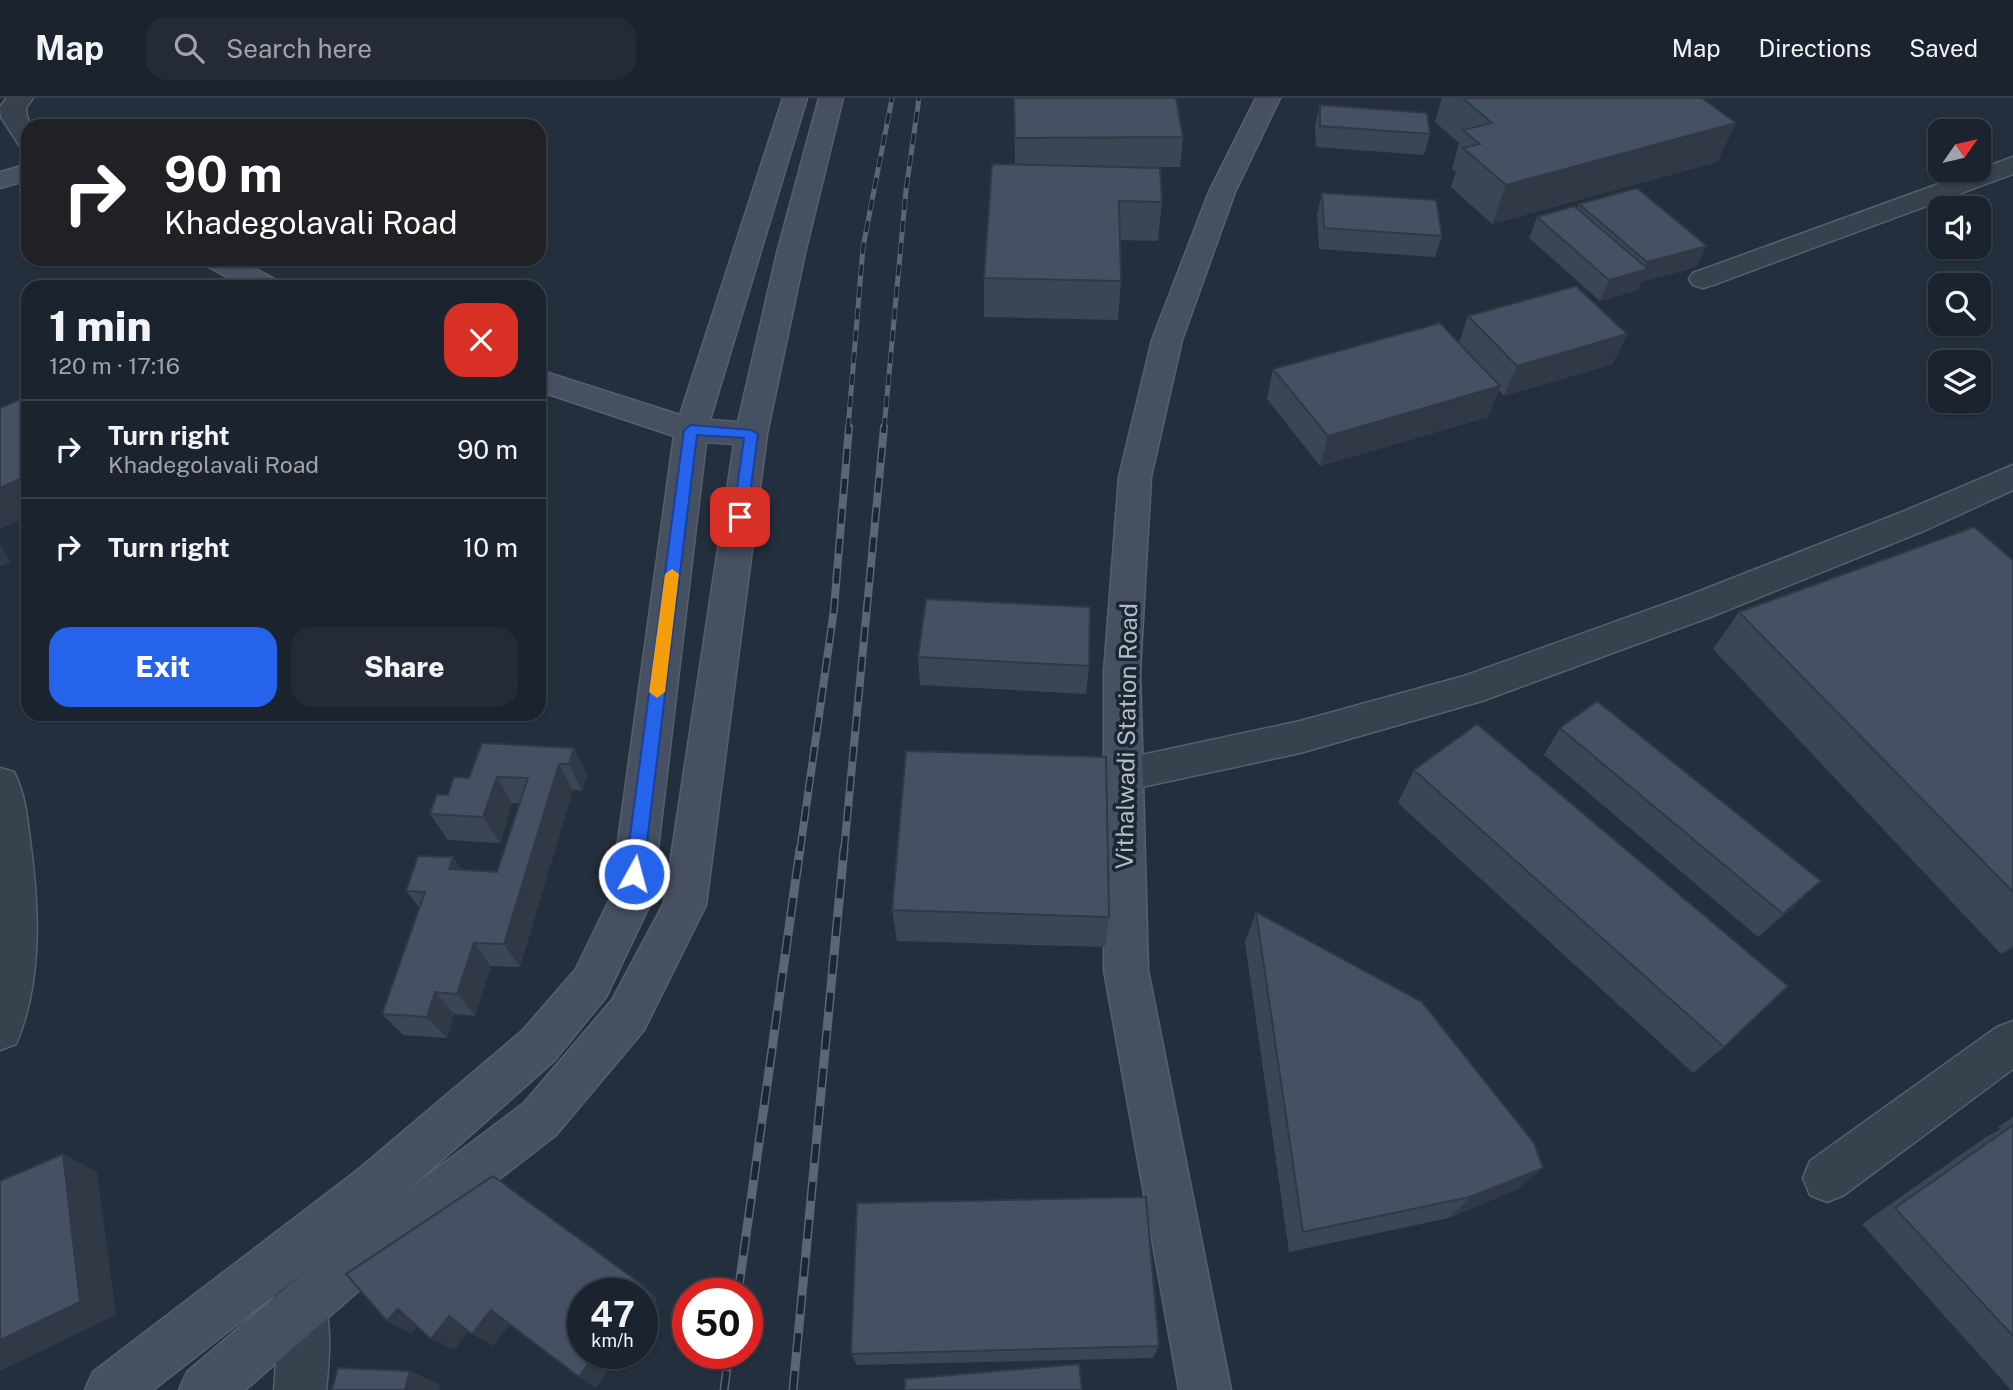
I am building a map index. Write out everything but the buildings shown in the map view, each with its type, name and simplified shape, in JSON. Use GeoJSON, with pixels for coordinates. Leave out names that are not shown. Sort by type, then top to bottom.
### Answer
{"type":"FeatureCollection","features":[{"type":"Feature","properties":{"kind":"main road"},"geometry":{"type":"LineString","coordinates":[[111,1390],[376,1186],[538,1046],[591,983],[631,900],[691,430],[795,98]]}},
{"type":"Feature","properties":{"kind":"main road"},"geometry":{"type":"LineString","coordinates":[[205,1390],[371,1248],[540,1119],[628,1014],[685,905],[751,434],[791,253],[831,98]]}},
{"type":"Feature","properties":{"kind":"main road","name":"Vithalwadi Station Road"},"geometry":{"type":"LineString","coordinates":[[1205,1390],[1126,970],[1122,672],[1135,477],[1167,340],[1222,192],[1268,98]]}},
{"type":"Feature","properties":{"kind":"main road"},"geometry":{"type":"LineString","coordinates":[[0,180],[21,174]]}},
{"type":"Feature","properties":{"kind":"main road"},"geometry":{"type":"LineString","coordinates":[[228,266],[255,280]]}},
{"type":"Feature","properties":{"kind":"main road"},"geometry":{"type":"LineString","coordinates":[[546,382],[691,430],[751,434]]}},
{"type":"Feature","properties":{"kind":"street"},"geometry":{"type":"LineString","coordinates":[[21,98],[13,107],[14,117],[21,128]]}},
{"type":"Feature","properties":{"kind":"street"},"geometry":{"type":"LineString","coordinates":[[1703,279],[2013,165]]}},
{"type":"Feature","properties":{"kind":"street"},"geometry":{"type":"LineString","coordinates":[[1123,775],[1300,737],[1469,691],[1700,606],[1914,521],[2013,477]]}},
{"type":"Feature","properties":{"kind":"street"},"geometry":{"type":"LineString","coordinates":[[0,784],[4,792],[16,889],[0,1029]]}},
{"type":"Feature","properties":{"kind":"street"},"geometry":{"type":"LineString","coordinates":[[1827,1178],[2013,1042]]}},
{"type":"Feature","properties":{"kind":"street"},"geometry":{"type":"LineString","coordinates":[[285,1257],[304,1306],[304,1352],[300,1390]]}},
{"type":"Feature","properties":{"kind":"railway"},"geometry":{"type":"LineString","coordinates":[[848,429],[863,247],[892,98]]}},
{"type":"Feature","properties":{"kind":"railway"},"geometry":{"type":"LineString","coordinates":[[884,429],[906,190],[919,98]]}},
{"type":"Feature","properties":{"kind":"railway"},"geometry":{"type":"LineString","coordinates":[[800,851],[834,609],[849,427]]}},
{"type":"Feature","properties":{"kind":"railway"},"geometry":{"type":"LineString","coordinates":[[844,851],[884,427]]}},
{"type":"Feature","properties":{"kind":"railway"},"geometry":{"type":"LineString","coordinates":[[740,1278],[800,849]]}},
{"type":"Feature","properties":{"kind":"railway"},"geometry":{"type":"LineString","coordinates":[[793,1390],[844,849]]}},
{"type":"Feature","properties":{"kind":"railway"},"geometry":{"type":"LineString","coordinates":[[724,1390],[727,1369]]}},
{"type":"Feature","properties":{"kind":"slow traffic"},"geometry":{"type":"LineString","coordinates":[[657,692],[672,574]]}},
{"type":"Feature","properties":{"kind":"route"},"geometry":{"type":"LineString","coordinates":[[634,874],[691,430],[751,434],[740,517]]}}]}
